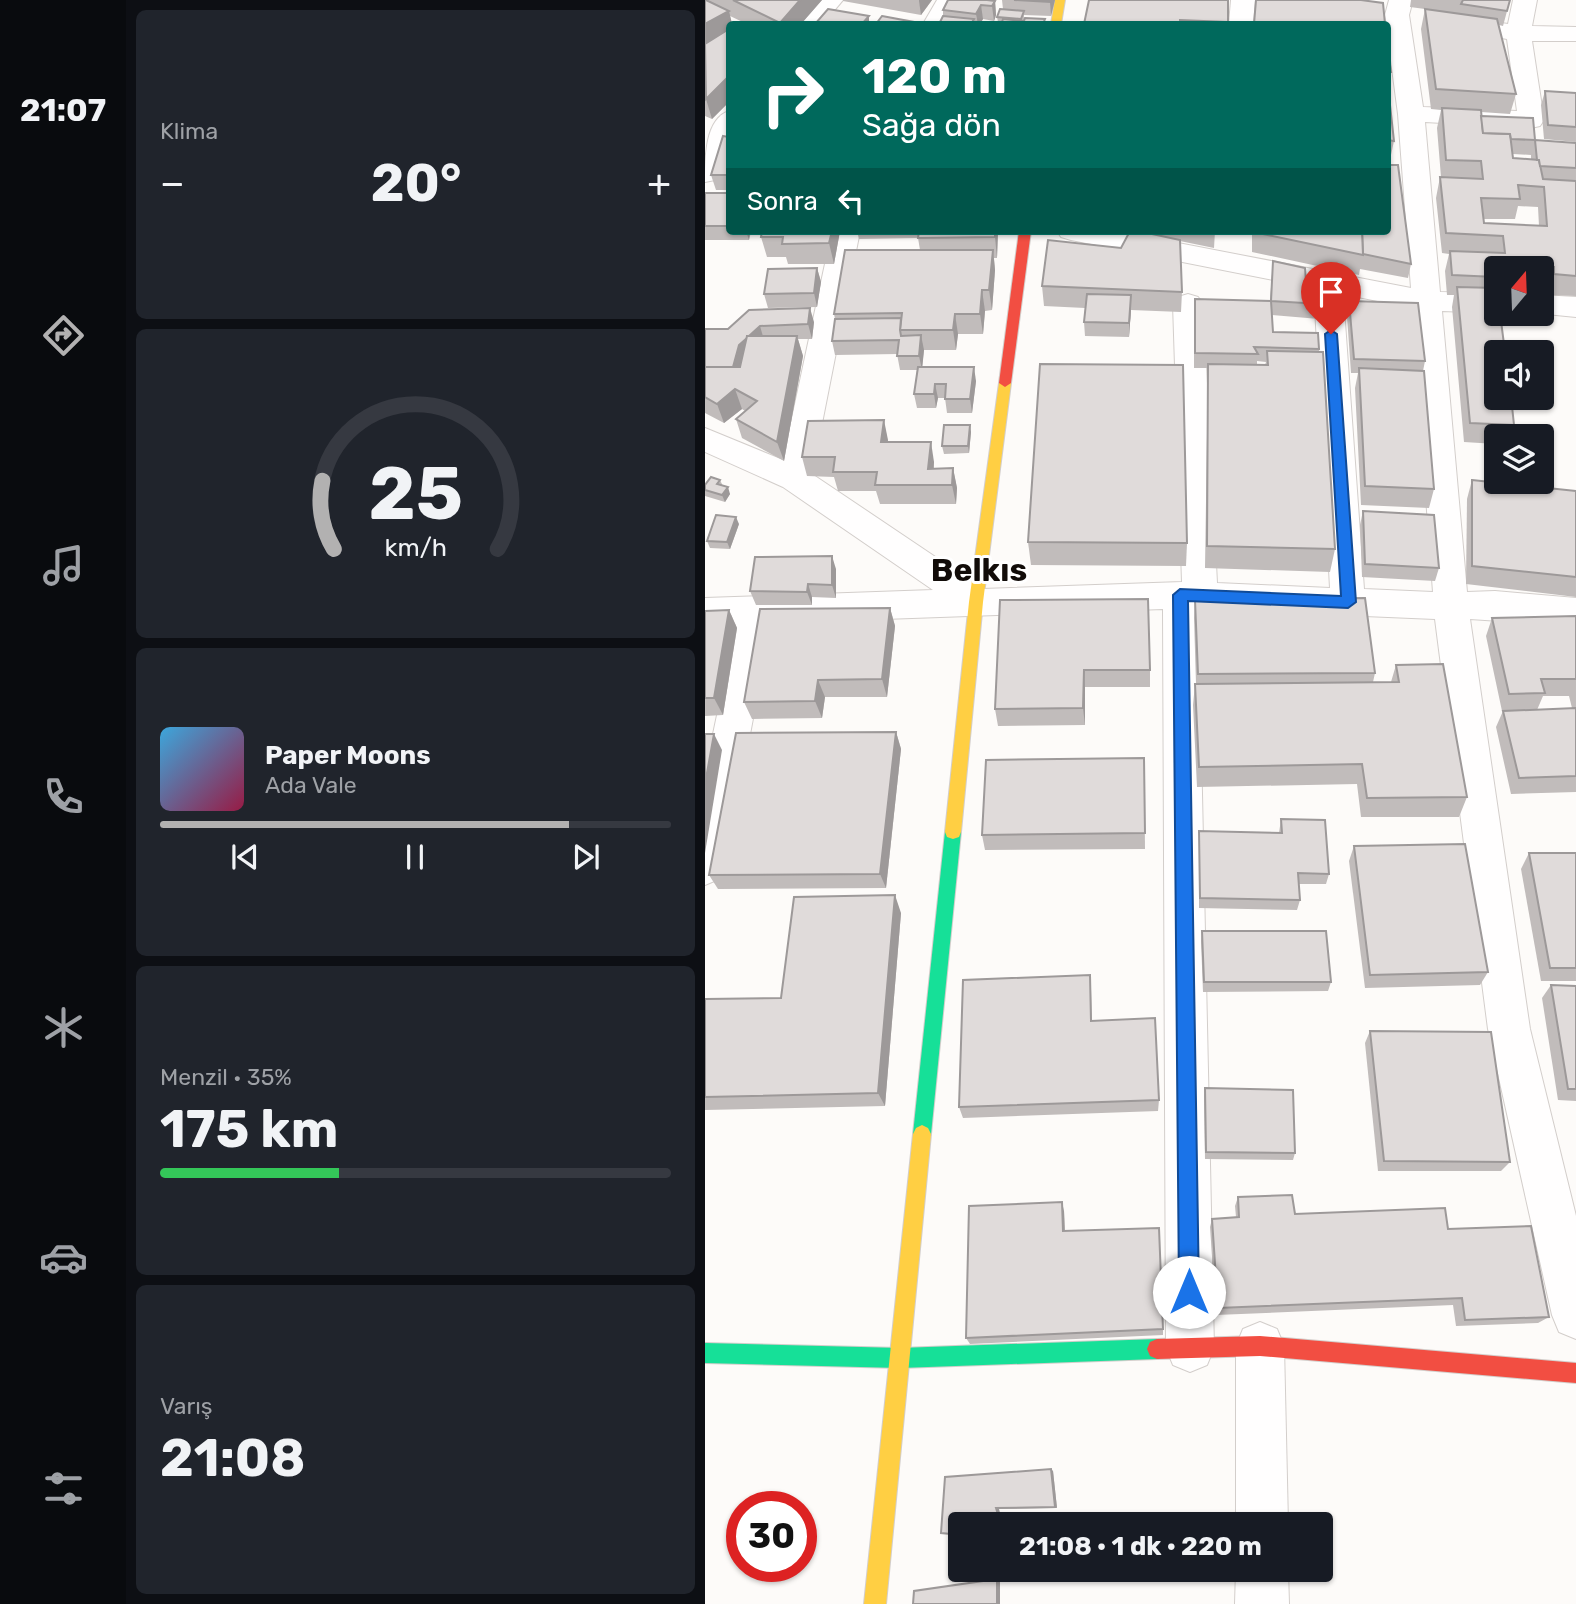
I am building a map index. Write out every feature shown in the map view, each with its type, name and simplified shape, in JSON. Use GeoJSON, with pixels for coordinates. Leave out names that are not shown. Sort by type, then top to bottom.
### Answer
{"type":"FeatureCollection","features":[{"type":"Feature","properties":{"kind":"street"},"geometry":{"type":"LineString","coordinates":[[813,21],[830,0]]}},
{"type":"Feature","properties":{"kind":"street"},"geometry":{"type":"LineString","coordinates":[[937,21],[949,0]]}},
{"type":"Feature","properties":{"kind":"street"},"geometry":{"type":"LineString","coordinates":[[1056,21],[1060,0]]}},
{"type":"Feature","properties":{"kind":"street"},"geometry":{"type":"LineString","coordinates":[[1241,21],[1243,0]]}},
{"type":"Feature","properties":{"kind":"street"},"geometry":{"type":"LineString","coordinates":[[1411,114],[1531,120],[1519,33],[1525,0]]}},
{"type":"Feature","properties":{"kind":"street"},"geometry":{"type":"LineString","coordinates":[[1576,34],[1519,33],[1389,8],[1411,114],[1451,606],[1509,1029],[1576,1315]]}},
{"type":"Feature","properties":{"kind":"street"},"geometry":{"type":"LineString","coordinates":[[705,174],[720,129]]}},
{"type":"Feature","properties":{"kind":"street"},"geometry":{"type":"LineString","coordinates":[[795,479],[845,235]]}},
{"type":"Feature","properties":{"kind":"street"},"geometry":{"type":"LineString","coordinates":[[875,1604],[976,602],[1024,235]]}},
{"type":"Feature","properties":{"kind":"street"},"geometry":{"type":"LineString","coordinates":[[1093,235],[1426,301],[1484,303]]}},
{"type":"Feature","properties":{"kind":"street"},"geometry":{"type":"LineString","coordinates":[[1228,260],[1229,235]]}},
{"type":"Feature","properties":{"kind":"street"},"geometry":{"type":"LineString","coordinates":[[1327,280],[1348,602]]}},
{"type":"Feature","properties":{"kind":"street"},"geometry":{"type":"LineString","coordinates":[[1188,304],[1190,1348]]}},
{"type":"Feature","properties":{"kind":"street"},"geometry":{"type":"LineString","coordinates":[[1554,306],[1576,307]]}},
{"type":"Feature","properties":{"kind":"street"},"geometry":{"type":"LineString","coordinates":[[705,439],[795,479],[976,602]]}},
{"type":"Feature","properties":{"kind":"street"},"geometry":{"type":"LineString","coordinates":[[705,612],[1190,595],[1451,606],[1495,605],[1576,612]]}},
{"type":"Feature","properties":{"kind":"street"},"geometry":{"type":"LineString","coordinates":[[705,867],[756,611]]}},
{"type":"Feature","properties":{"kind":"street"},"geometry":{"type":"LineString","coordinates":[[1260,1346],[1262,1512]]}},
{"type":"Feature","properties":{"kind":"street"},"geometry":{"type":"LineString","coordinates":[[705,1353],[900,1358],[1260,1346],[1576,1373]]}},
{"type":"Feature","properties":{"kind":"street"},"geometry":{"type":"LineString","coordinates":[[1262,1582],[1262,1604]]}},
{"type":"Feature","properties":{"kind":"building"},"geometry":{"type":"Polygon","coordinates":[[[706,0],[729,11],[705,24],[706,0]]]}},
{"type":"Feature","properties":{"kind":"building"},"geometry":{"type":"Polygon","coordinates":[[[733,0],[800,0],[782,21],[776,21],[733,0]]]}},
{"type":"Feature","properties":{"kind":"building"},"geometry":{"type":"Polygon","coordinates":[[[948,0],[995,1],[992,6],[981,5],[976,14],[943,10],[948,0]]]}},
{"type":"Feature","properties":{"kind":"building"},"geometry":{"type":"Polygon","coordinates":[[[1014,0],[1050,0],[1050,2],[1014,0]]]}},
{"type":"Feature","properties":{"kind":"building"},"geometry":{"type":"Polygon","coordinates":[[[1089,0],[1228,0],[1228,21],[1085,21],[1089,0]]]}},
{"type":"Feature","properties":{"kind":"building"},"geometry":{"type":"Polygon","coordinates":[[[1256,0],[1361,0],[1383,3],[1385,21],[1254,21],[1256,0]]]}},
{"type":"Feature","properties":{"kind":"building"},"geometry":{"type":"Polygon","coordinates":[[[1463,0],[1510,0],[1507,11],[1461,4],[1463,0]]]}},
{"type":"Feature","properties":{"kind":"building"},"geometry":{"type":"Polygon","coordinates":[[[828,9],[869,16],[865,21],[818,21],[828,9]]]}},
{"type":"Feature","properties":{"kind":"building"},"geometry":{"type":"Polygon","coordinates":[[[1000,9],[1024,11],[1021,19],[997,17],[1000,9]]]}},
{"type":"Feature","properties":{"kind":"building"},"geometry":{"type":"Polygon","coordinates":[[[1425,9],[1497,19],[1516,94],[1436,89],[1425,9]]]}},
{"type":"Feature","properties":{"kind":"building"},"geometry":{"type":"Polygon","coordinates":[[[882,16],[909,21],[878,21],[882,16]]]}},
{"type":"Feature","properties":{"kind":"building"},"geometry":{"type":"Polygon","coordinates":[[[943,16],[974,19],[973,21],[940,21],[943,16]]]}},
{"type":"Feature","properties":{"kind":"building"},"geometry":{"type":"Polygon","coordinates":[[[1025,18],[1045,19],[1044,21],[1024,21],[1025,18]]]}},
{"type":"Feature","properties":{"kind":"building"},"geometry":{"type":"Polygon","coordinates":[[[726,31],[726,79],[706,99],[705,44],[726,31]]]}},
{"type":"Feature","properties":{"kind":"building"},"geometry":{"type":"Polygon","coordinates":[[[1545,91],[1576,93],[1576,127],[1548,125],[1545,91]]]}},
{"type":"Feature","properties":{"kind":"building"},"geometry":{"type":"Polygon","coordinates":[[[1442,108],[1481,110],[1483,133],[1510,134],[1513,158],[1539,160],[1543,179],[1576,181],[1576,276],[1554,274],[1554,256],[1484,256],[1484,276],[1452,275],[1450,251],[1505,253],[1503,236],[1446,233],[1440,177],[1483,179],[1481,161],[1446,160],[1442,108]],[[1518,185],[1520,199],[1481,198],[1484,223],[1547,226],[1544,187],[1518,185]]]}},
{"type":"Feature","properties":{"kind":"building"},"geometry":{"type":"Polygon","coordinates":[[[1391,114],[1394,141],[1391,141],[1391,114]]]}},
{"type":"Feature","properties":{"kind":"building"},"geometry":{"type":"Polygon","coordinates":[[[1481,116],[1533,118],[1535,140],[1511,139],[1510,134],[1483,133],[1481,116]]]}},
{"type":"Feature","properties":{"kind":"building"},"geometry":{"type":"Polygon","coordinates":[[[723,136],[726,136],[726,175],[711,175],[723,136]]]}},
{"type":"Feature","properties":{"kind":"building"},"geometry":{"type":"Polygon","coordinates":[[[1535,140],[1576,143],[1576,168],[1540,166],[1535,140]]]}},
{"type":"Feature","properties":{"kind":"building"},"geometry":{"type":"Polygon","coordinates":[[[1391,165],[1398,165],[1411,264],[1363,254],[1362,235],[1391,235],[1391,165]]]}},
{"type":"Feature","properties":{"kind":"building"},"geometry":{"type":"Polygon","coordinates":[[[705,193],[726,193],[726,226],[705,226],[705,193]]]}},
{"type":"Feature","properties":{"kind":"building"},"geometry":{"type":"Polygon","coordinates":[[[831,235],[829,243],[782,244],[783,237],[761,237],[831,235]]]}},
{"type":"Feature","properties":{"kind":"building"},"geometry":{"type":"Polygon","coordinates":[[[918,235],[995,235],[995,237],[918,238],[918,235]]]}},
{"type":"Feature","properties":{"kind":"building"},"geometry":{"type":"Polygon","coordinates":[[[1128,235],[1157,235],[1180,240],[1182,292],[1042,286],[1048,240],[1121,248],[1128,235]]]}},
{"type":"Feature","properties":{"kind":"building"},"geometry":{"type":"Polygon","coordinates":[[[1267,235],[1362,235],[1363,255],[1267,235]]]}},
{"type":"Feature","properties":{"kind":"building"},"geometry":{"type":"Polygon","coordinates":[[[845,250],[993,250],[989,290],[982,290],[980,314],[955,314],[953,330],[900,330],[902,313],[834,314],[845,250]]]}},
{"type":"Feature","properties":{"kind":"building"},"geometry":{"type":"Polygon","coordinates":[[[1273,261],[1305,268],[1306,282],[1321,283],[1321,304],[1271,301],[1273,261]]]}},
{"type":"Feature","properties":{"kind":"building"},"geometry":{"type":"Polygon","coordinates":[[[817,268],[814,293],[764,294],[768,269],[817,268]]]}},
{"type":"Feature","properties":{"kind":"building"},"geometry":{"type":"Polygon","coordinates":[[[1457,287],[1484,288],[1484,326],[1502,326],[1503,340],[1484,340],[1484,410],[1512,410],[1514,424],[1470,423],[1457,287]]]}},
{"type":"Feature","properties":{"kind":"building"},"geometry":{"type":"Polygon","coordinates":[[[1087,294],[1131,295],[1129,323],[1084,322],[1087,294]]]}},
{"type":"Feature","properties":{"kind":"building"},"geometry":{"type":"Polygon","coordinates":[[[1195,299],[1271,301],[1273,332],[1318,333],[1319,349],[1254,347],[1258,354],[1195,353],[1195,299]]]}},
{"type":"Feature","properties":{"kind":"building"},"geometry":{"type":"Polygon","coordinates":[[[1349,301],[1418,303],[1425,361],[1354,359],[1349,301]]]}},
{"type":"Feature","properties":{"kind":"building"},"geometry":{"type":"Polygon","coordinates":[[[810,308],[808,324],[760,326],[739,345],[733,367],[705,367],[705,329],[728,329],[749,310],[810,308]]]}},
{"type":"Feature","properties":{"kind":"building"},"geometry":{"type":"Polygon","coordinates":[[[901,318],[901,336],[921,335],[919,356],[897,356],[899,340],[832,341],[835,319],[901,318]]]}},
{"type":"Feature","properties":{"kind":"building"},"geometry":{"type":"Polygon","coordinates":[[[747,336],[797,336],[777,442],[736,419],[757,401],[735,389],[717,404],[705,397],[705,367],[740,367],[747,336]]]}},
{"type":"Feature","properties":{"kind":"building"},"geometry":{"type":"Polygon","coordinates":[[[1267,351],[1323,352],[1335,549],[1207,546],[1208,364],[1268,365],[1267,351]]]}},
{"type":"Feature","properties":{"kind":"building"},"geometry":{"type":"Polygon","coordinates":[[[1040,364],[1183,365],[1187,543],[1028,542],[1040,364]]]}},
{"type":"Feature","properties":{"kind":"building"},"geometry":{"type":"Polygon","coordinates":[[[918,367],[974,367],[970,399],[945,399],[946,384],[935,384],[934,394],[914,394],[918,367]]]}},
{"type":"Feature","properties":{"kind":"building"},"geometry":{"type":"Polygon","coordinates":[[[1359,368],[1424,371],[1434,489],[1365,486],[1359,368]]]}},
{"type":"Feature","properties":{"kind":"building"},"geometry":{"type":"Polygon","coordinates":[[[884,420],[881,442],[931,442],[928,469],[953,468],[952,485],[875,485],[877,472],[833,472],[835,457],[802,457],[808,421],[884,420]]]}},
{"type":"Feature","properties":{"kind":"building"},"geometry":{"type":"Polygon","coordinates":[[[944,425],[970,425],[968,446],[942,446],[944,425]]]}},
{"type":"Feature","properties":{"kind":"building"},"geometry":{"type":"Polygon","coordinates":[[[711,477],[720,480],[717,484],[728,487],[722,495],[705,490],[711,477]]]}},
{"type":"Feature","properties":{"kind":"building"},"geometry":{"type":"Polygon","coordinates":[[[1472,480],[1484,481],[1484,494],[1554,494],[1554,489],[1576,491],[1576,577],[1472,566],[1472,480]]]}},
{"type":"Feature","properties":{"kind":"building"},"geometry":{"type":"Polygon","coordinates":[[[1363,511],[1434,515],[1439,568],[1365,564],[1363,511]]]}},
{"type":"Feature","properties":{"kind":"building"},"geometry":{"type":"Polygon","coordinates":[[[716,515],[736,517],[727,542],[707,541],[716,515]]]}},
{"type":"Feature","properties":{"kind":"building"},"geometry":{"type":"Polygon","coordinates":[[[832,556],[832,585],[808,584],[807,592],[750,591],[755,557],[832,556]]]}},
{"type":"Feature","properties":{"kind":"building"},"geometry":{"type":"Polygon","coordinates":[[[1365,598],[1375,673],[1198,674],[1195,600],[1365,598]]]}},
{"type":"Feature","properties":{"kind":"building"},"geometry":{"type":"Polygon","coordinates":[[[1148,599],[1150,670],[1084,670],[1083,708],[995,709],[1000,600],[1148,599]]]}},
{"type":"Feature","properties":{"kind":"building"},"geometry":{"type":"Polygon","coordinates":[[[890,608],[882,679],[818,680],[815,701],[744,702],[760,609],[890,608]]]}},
{"type":"Feature","properties":{"kind":"building"},"geometry":{"type":"Polygon","coordinates":[[[729,610],[714,698],[705,698],[705,611],[729,610]]]}},
{"type":"Feature","properties":{"kind":"building"},"geometry":{"type":"Polygon","coordinates":[[[1576,616],[1576,679],[1541,679],[1545,693],[1509,694],[1492,618],[1576,616]]]}},
{"type":"Feature","properties":{"kind":"building"},"geometry":{"type":"Polygon","coordinates":[[[1443,664],[1467,797],[1367,798],[1362,764],[1199,767],[1195,684],[1399,682],[1396,665],[1443,664]]]}},
{"type":"Feature","properties":{"kind":"building"},"geometry":{"type":"Polygon","coordinates":[[[1576,708],[1576,776],[1519,778],[1503,711],[1576,708]]]}},
{"type":"Feature","properties":{"kind":"building"},"geometry":{"type":"Polygon","coordinates":[[[896,732],[880,874],[709,875],[736,733],[896,732]]]}},
{"type":"Feature","properties":{"kind":"building"},"geometry":{"type":"Polygon","coordinates":[[[705,734],[714,734],[705,784],[705,734]]]}},
{"type":"Feature","properties":{"kind":"building"},"geometry":{"type":"Polygon","coordinates":[[[1144,758],[1145,833],[982,835],[986,760],[1144,758]]]}},
{"type":"Feature","properties":{"kind":"building"},"geometry":{"type":"Polygon","coordinates":[[[1281,819],[1325,820],[1329,874],[1298,873],[1300,900],[1200,898],[1199,831],[1282,833],[1281,819]]]}},
{"type":"Feature","properties":{"kind":"building"},"geometry":{"type":"Polygon","coordinates":[[[1465,844],[1488,972],[1370,975],[1354,846],[1465,844]]]}},
{"type":"Feature","properties":{"kind":"building"},"geometry":{"type":"Polygon","coordinates":[[[1529,853],[1576,853],[1576,968],[1550,968],[1529,853]]]}},
{"type":"Feature","properties":{"kind":"building"},"geometry":{"type":"Polygon","coordinates":[[[895,895],[878,1093],[705,1097],[705,999],[781,998],[794,897],[895,895]]]}},
{"type":"Feature","properties":{"kind":"building"},"geometry":{"type":"Polygon","coordinates":[[[1202,931],[1326,931],[1331,982],[1204,982],[1202,931]]]}},
{"type":"Feature","properties":{"kind":"building"},"geometry":{"type":"Polygon","coordinates":[[[1090,975],[1091,1021],[1155,1018],[1159,1100],[959,1107],[963,980],[1090,975]]]}},
{"type":"Feature","properties":{"kind":"building"},"geometry":{"type":"Polygon","coordinates":[[[1551,985],[1576,986],[1576,1089],[1568,1089],[1551,985]]]}},
{"type":"Feature","properties":{"kind":"building"},"geometry":{"type":"Polygon","coordinates":[[[1370,1031],[1491,1032],[1510,1162],[1384,1161],[1370,1031]]]}},
{"type":"Feature","properties":{"kind":"building"},"geometry":{"type":"Polygon","coordinates":[[[1205,1088],[1293,1090],[1295,1153],[1206,1152],[1205,1088]]]}},
{"type":"Feature","properties":{"kind":"building"},"geometry":{"type":"Polygon","coordinates":[[[1292,1195],[1295,1214],[1445,1208],[1448,1229],[1531,1226],[1549,1317],[1465,1320],[1462,1298],[1218,1308],[1212,1219],[1239,1217],[1238,1197],[1292,1195]]]}},
{"type":"Feature","properties":{"kind":"building"},"geometry":{"type":"Polygon","coordinates":[[[1062,1202],[1063,1231],[1159,1228],[1163,1329],[966,1338],[969,1206],[1062,1202]]]}},
{"type":"Feature","properties":{"kind":"building"},"geometry":{"type":"Polygon","coordinates":[[[1051,1469],[1055,1507],[996,1508],[997,1512],[948,1512],[948,1534],[941,1533],[945,1477],[1051,1469]]]}},
{"type":"Feature","properties":{"kind":"building"},"geometry":{"type":"Polygon","coordinates":[[[976,1582],[997,1582],[997,1604],[913,1604],[914,1591],[976,1582]]]}},
{"type":"Feature","properties":{"kind":"traffic: fast"},"geometry":{"type":"LineString","coordinates":[[922,1134],[953,832]]}},
{"type":"Feature","properties":{"kind":"traffic: fast"},"geometry":{"type":"LineString","coordinates":[[705,1353],[900,1358],[1157,1349]]}},
{"type":"Feature","properties":{"kind":"traffic: slow"},"geometry":{"type":"LineString","coordinates":[[1056,21],[1060,0]]}},
{"type":"Feature","properties":{"kind":"traffic: slow"},"geometry":{"type":"LineString","coordinates":[[953,832],[976,602],[1005,383]]}},
{"type":"Feature","properties":{"kind":"traffic: slow"},"geometry":{"type":"LineString","coordinates":[[875,1604],[922,1134]]}},
{"type":"Feature","properties":{"kind":"traffic: jam"},"geometry":{"type":"LineString","coordinates":[[1005,383],[1024,235]]}},
{"type":"Feature","properties":{"kind":"traffic: jam"},"geometry":{"type":"LineString","coordinates":[[1157,1349],[1260,1346],[1576,1373]]}},
{"type":"Feature","properties":{"kind":"district","name":"Belkıs"},"geometry":{"type":"Point","coordinates":[979,570]}},
{"type":"Feature","properties":{"kind":"route"},"geometry":{"type":"LineString","coordinates":[[1189,1292],[1180,595],[1348,602],[1331,334]]}}]}
